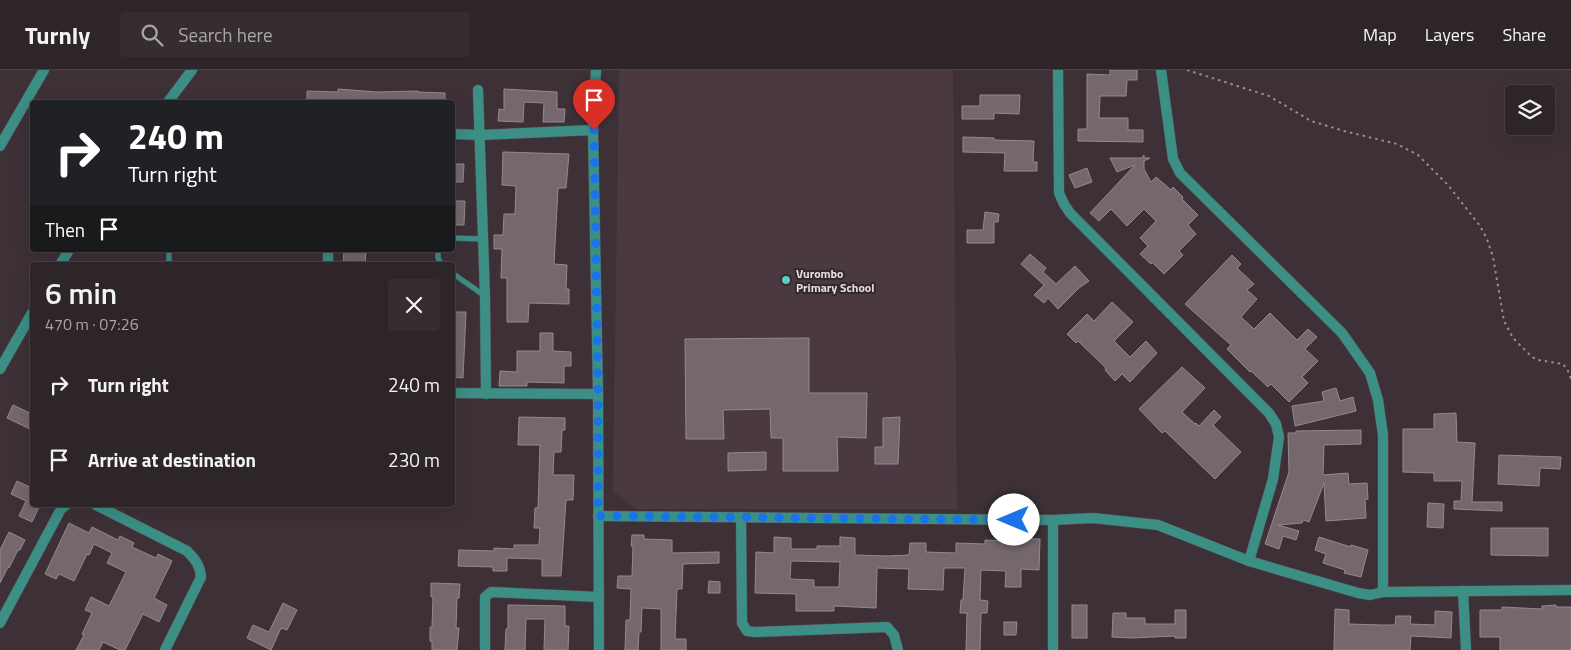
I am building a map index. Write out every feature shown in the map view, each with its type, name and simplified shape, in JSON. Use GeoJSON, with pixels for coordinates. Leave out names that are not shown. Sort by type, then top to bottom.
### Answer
{"type":"FeatureCollection","features":[{"type":"Feature","properties":{"kind":"street"},"geometry":{"type":"LineString","coordinates":[[0,146],[44,70]]}},
{"type":"Feature","properties":{"kind":"street"},"geometry":{"type":"LineString","coordinates":[[596,70],[594,130],[599,650]]}},
{"type":"Feature","properties":{"kind":"street"},"geometry":{"type":"LineString","coordinates":[[1058,70],[1059,193],[1064,204],[1070,213],[1269,413],[1276,424],[1279,437],[1272,479],[1249,561]]}},
{"type":"Feature","properties":{"kind":"street"},"geometry":{"type":"LineString","coordinates":[[1161,70],[1173,159],[1180,173],[1342,333],[1370,373],[1378,400],[1383,435],[1383,592]]}},
{"type":"Feature","properties":{"kind":"street"},"geometry":{"type":"LineString","coordinates":[[169,100],[186,72]]}},
{"type":"Feature","properties":{"kind":"street"},"geometry":{"type":"LineString","coordinates":[[478,90],[485,296],[486,394]]}},
{"type":"Feature","properties":{"kind":"street"},"geometry":{"type":"LineString","coordinates":[[455,134],[480,135],[594,130]]}},
{"type":"Feature","properties":{"kind":"street"},"geometry":{"type":"LineString","coordinates":[[0,369],[30,316]]}},
{"type":"Feature","properties":{"kind":"street"},"geometry":{"type":"LineString","coordinates":[[455,393],[598,394]]}},
{"type":"Feature","properties":{"kind":"street"},"geometry":{"type":"LineString","coordinates":[[0,623],[64,507]]}},
{"type":"Feature","properties":{"kind":"street"},"geometry":{"type":"LineString","coordinates":[[100,507],[187,551],[200,567],[201,577],[165,650]]}},
{"type":"Feature","properties":{"kind":"street"},"geometry":{"type":"LineString","coordinates":[[598,516],[1053,520],[1093,518],[1158,524],[1249,561],[1358,594],[1370,595],[1383,592],[1571,590]]}},
{"type":"Feature","properties":{"kind":"street"},"geometry":{"type":"LineString","coordinates":[[741,517],[742,623],[747,631],[765,632],[887,627],[894,635],[898,650]]}},
{"type":"Feature","properties":{"kind":"street"},"geometry":{"type":"LineString","coordinates":[[1053,520],[1053,650]]}},
{"type":"Feature","properties":{"kind":"street"},"geometry":{"type":"LineString","coordinates":[[1463,591],[1466,650]]}},
{"type":"Feature","properties":{"kind":"street"},"geometry":{"type":"LineString","coordinates":[[485,650],[485,597],[491,592],[599,597]]}},
{"type":"Feature","properties":{"kind":"lane"},"geometry":{"type":"LineString","coordinates":[[455,238],[483,238]]}},
{"type":"Feature","properties":{"kind":"lane"},"geometry":{"type":"LineString","coordinates":[[455,275],[485,296]]}},
{"type":"Feature","properties":{"kind":"path"},"geometry":{"type":"LineString","coordinates":[[1187,70],[1269,96],[1311,121],[1397,144],[1418,155],[1448,185],[1480,226],[1487,239],[1493,257],[1504,321],[1513,338],[1532,357],[1538,360],[1563,364],[1568,370],[1571,379]]}},
{"type":"Feature","properties":{"kind":"shaded area","name":"Vurombo Primary School"},"geometry":{"type":"Polygon","coordinates":[[[619,70],[953,70],[957,509],[636,509],[613,491],[619,70]]]}},
{"type":"Feature","properties":{"kind":"building"},"geometry":{"type":"Polygon","coordinates":[[[1110,70],[1137,70],[1137,80],[1127,80],[1126,96],[1100,96],[1099,118],[1128,118],[1128,130],[1143,130],[1143,142],[1078,141],[1078,129],[1087,129],[1087,74],[1110,75],[1110,70]]]}},
{"type":"Feature","properties":{"kind":"building"},"geometry":{"type":"Polygon","coordinates":[[[338,89],[377,92],[418,91],[445,93],[445,100],[307,100],[307,91],[338,92],[338,89]]]}},
{"type":"Feature","properties":{"kind":"building"},"geometry":{"type":"Polygon","coordinates":[[[504,89],[557,92],[557,109],[565,109],[564,122],[543,122],[544,103],[524,102],[523,122],[498,121],[499,109],[504,110],[504,89]]]}},
{"type":"Feature","properties":{"kind":"building"},"geometry":{"type":"Polygon","coordinates":[[[980,95],[1020,95],[1019,114],[994,113],[994,119],[962,119],[962,106],[980,106],[980,95]]]}},
{"type":"Feature","properties":{"kind":"building"},"geometry":{"type":"Polygon","coordinates":[[[963,137],[1034,141],[1033,162],[1037,162],[1037,171],[1004,171],[1005,153],[963,152],[963,137]]]}},
{"type":"Feature","properties":{"kind":"building"},"geometry":{"type":"Polygon","coordinates":[[[503,152],[569,154],[566,188],[558,188],[554,264],[567,265],[566,289],[569,289],[569,304],[529,303],[528,322],[507,322],[507,278],[501,278],[502,249],[494,249],[494,235],[503,235],[504,214],[515,214],[516,186],[502,185],[503,152]]]}},
{"type":"Feature","properties":{"kind":"building"},"geometry":{"type":"Polygon","coordinates":[[[1144,155],[1144,158],[1150,158],[1144,161],[1144,169],[1151,182],[1156,177],[1171,190],[1173,187],[1198,215],[1188,225],[1196,234],[1179,251],[1183,255],[1164,274],[1152,262],[1151,264],[1140,254],[1148,246],[1140,238],[1156,221],[1144,209],[1127,226],[1111,209],[1099,221],[1090,213],[1135,165],[1117,172],[1110,158],[1142,158],[1144,155]]]}},
{"type":"Feature","properties":{"kind":"building"},"geometry":{"type":"Polygon","coordinates":[[[455,164],[464,164],[463,182],[455,182],[455,164]]]}},
{"type":"Feature","properties":{"kind":"building"},"geometry":{"type":"Polygon","coordinates":[[[1087,168],[1092,182],[1075,188],[1069,175],[1087,168]]]}},
{"type":"Feature","properties":{"kind":"building"},"geometry":{"type":"Polygon","coordinates":[[[455,201],[465,201],[464,225],[455,225],[455,201]]]}},
{"type":"Feature","properties":{"kind":"building"},"geometry":{"type":"Polygon","coordinates":[[[985,212],[999,214],[998,222],[994,222],[994,243],[967,243],[967,230],[983,230],[985,212]]]}},
{"type":"Feature","properties":{"kind":"building"},"geometry":{"type":"Polygon","coordinates":[[[344,252],[366,252],[365,262],[343,262],[344,252]]]}},
{"type":"Feature","properties":{"kind":"building"},"geometry":{"type":"Polygon","coordinates":[[[1030,254],[1046,268],[1043,272],[1056,284],[1075,266],[1089,281],[1079,288],[1058,309],[1048,298],[1044,303],[1034,295],[1044,285],[1021,264],[1030,254]]]}},
{"type":"Feature","properties":{"kind":"building"},"geometry":{"type":"Polygon","coordinates":[[[1232,255],[1241,264],[1237,268],[1254,284],[1247,290],[1257,299],[1241,317],[1254,329],[1270,313],[1297,340],[1308,329],[1317,337],[1305,349],[1318,361],[1302,377],[1308,383],[1289,402],[1271,384],[1268,387],[1250,372],[1227,349],[1231,345],[1185,304],[1232,255]]]}},
{"type":"Feature","properties":{"kind":"building"},"geometry":{"type":"Polygon","coordinates":[[[1112,302],[1133,322],[1114,341],[1130,357],[1146,341],[1157,353],[1130,382],[1122,374],[1115,381],[1105,370],[1106,368],[1078,341],[1076,343],[1067,334],[1087,314],[1094,321],[1112,302]]]}},
{"type":"Feature","properties":{"kind":"building"},"geometry":{"type":"Polygon","coordinates":[[[455,312],[466,312],[463,378],[455,377],[455,312]]]}},
{"type":"Feature","properties":{"kind":"building"},"geometry":{"type":"Polygon","coordinates":[[[540,333],[553,333],[553,351],[571,352],[571,366],[564,366],[564,383],[527,382],[527,386],[499,386],[500,371],[517,372],[517,351],[540,351],[540,333]]]}},
{"type":"Feature","properties":{"kind":"building"},"geometry":{"type":"Polygon","coordinates":[[[809,338],[809,393],[867,393],[866,438],[837,437],[838,471],[783,471],[783,438],[771,438],[770,409],[723,410],[724,439],[686,439],[685,339],[809,338]]]}},
{"type":"Feature","properties":{"kind":"building"},"geometry":{"type":"Polygon","coordinates":[[[1182,367],[1205,388],[1182,412],[1199,426],[1214,410],[1221,417],[1213,425],[1241,452],[1215,479],[1165,431],[1162,433],[1139,409],[1182,367]]]}},
{"type":"Feature","properties":{"kind":"building"},"geometry":{"type":"Polygon","coordinates":[[[1336,388],[1340,401],[1353,397],[1356,411],[1295,426],[1292,406],[1324,401],[1322,392],[1336,388]]]}},
{"type":"Feature","properties":{"kind":"building"},"geometry":{"type":"Polygon","coordinates":[[[13,405],[30,413],[30,429],[7,418],[13,405]]]}},
{"type":"Feature","properties":{"kind":"building"},"geometry":{"type":"Polygon","coordinates":[[[1456,413],[1457,442],[1475,443],[1472,502],[1502,502],[1502,511],[1454,509],[1454,501],[1461,501],[1462,481],[1434,481],[1434,473],[1403,472],[1403,429],[1434,429],[1434,414],[1456,413]]]}},
{"type":"Feature","properties":{"kind":"building"},"geometry":{"type":"Polygon","coordinates":[[[519,417],[565,418],[565,430],[562,430],[561,452],[554,452],[553,475],[574,475],[573,500],[566,500],[561,576],[542,576],[542,559],[507,558],[507,571],[493,571],[493,567],[458,566],[459,550],[494,551],[494,548],[514,549],[514,545],[539,545],[540,528],[534,528],[535,508],[538,508],[540,445],[518,445],[519,417]]]}},
{"type":"Feature","properties":{"kind":"building"},"geometry":{"type":"Polygon","coordinates":[[[900,417],[898,464],[875,464],[875,447],[883,447],[883,418],[900,417]]]}},
{"type":"Feature","properties":{"kind":"building"},"geometry":{"type":"Polygon","coordinates":[[[1361,430],[1361,444],[1324,445],[1323,475],[1348,473],[1349,484],[1367,483],[1368,499],[1365,500],[1366,518],[1326,521],[1324,483],[1309,522],[1303,520],[1302,523],[1278,525],[1299,531],[1296,540],[1283,536],[1279,549],[1265,544],[1289,472],[1288,433],[1296,433],[1296,431],[1361,430]]]}},
{"type":"Feature","properties":{"kind":"building"},"geometry":{"type":"Polygon","coordinates":[[[766,452],[766,470],[728,471],[728,453],[766,452]]]}},
{"type":"Feature","properties":{"kind":"building"},"geometry":{"type":"Polygon","coordinates":[[[1499,455],[1561,457],[1560,469],[1540,468],[1539,486],[1498,484],[1499,455]]]}},
{"type":"Feature","properties":{"kind":"building"},"geometry":{"type":"Polygon","coordinates":[[[17,481],[30,487],[30,507],[39,507],[32,522],[19,516],[26,501],[11,494],[17,481]]]}},
{"type":"Feature","properties":{"kind":"building"},"geometry":{"type":"Polygon","coordinates":[[[1428,503],[1444,504],[1443,528],[1427,527],[1428,503]]]}},
{"type":"Feature","properties":{"kind":"building"},"geometry":{"type":"Polygon","coordinates":[[[69,523],[89,533],[92,527],[118,540],[120,536],[134,543],[132,547],[156,558],[158,554],[172,561],[154,598],[167,605],[159,622],[143,614],[125,650],[120,650],[103,642],[99,650],[76,650],[92,613],[85,610],[91,597],[109,606],[126,572],[107,563],[112,553],[94,544],[74,581],[59,574],[56,579],[45,574],[69,523]]]}},
{"type":"Feature","properties":{"kind":"building"},"geometry":{"type":"Polygon","coordinates":[[[1491,528],[1548,528],[1548,556],[1491,555],[1491,528]]]}},
{"type":"Feature","properties":{"kind":"building"},"geometry":{"type":"Polygon","coordinates":[[[9,532],[25,540],[0,583],[0,550],[9,532]]]}},
{"type":"Feature","properties":{"kind":"building"},"geometry":{"type":"Polygon","coordinates":[[[632,535],[644,535],[644,539],[672,540],[672,553],[719,552],[719,563],[683,564],[682,589],[677,589],[675,639],[686,639],[686,650],[661,650],[661,609],[642,608],[638,650],[625,650],[626,620],[630,620],[631,589],[617,588],[618,576],[632,576],[632,535]]]}},
{"type":"Feature","properties":{"kind":"building"},"geometry":{"type":"Polygon","coordinates":[[[774,537],[791,538],[791,549],[817,549],[817,546],[840,546],[840,537],[855,538],[855,555],[887,556],[909,555],[910,543],[926,543],[926,552],[956,553],[956,543],[985,544],[985,540],[1006,541],[1006,538],[1040,539],[1039,570],[1021,569],[1021,587],[1005,587],[1006,571],[981,570],[980,600],[988,601],[987,613],[981,613],[980,650],[966,650],[967,613],[960,613],[961,600],[963,600],[965,568],[944,568],[943,590],[908,589],[909,569],[877,568],[876,608],[834,606],[834,611],[796,611],[796,594],[755,593],[756,552],[774,553],[774,537]],[[791,561],[790,579],[814,580],[814,587],[839,587],[840,562],[791,561]]]}},
{"type":"Feature","properties":{"kind":"building"},"geometry":{"type":"Polygon","coordinates":[[[1319,537],[1368,550],[1361,577],[1344,573],[1345,570],[1323,563],[1326,554],[1315,550],[1319,537]]]}},
{"type":"Feature","properties":{"kind":"building"},"geometry":{"type":"Polygon","coordinates":[[[709,581],[720,582],[720,593],[708,593],[709,581]]]}},
{"type":"Feature","properties":{"kind":"building"},"geometry":{"type":"Polygon","coordinates":[[[431,583],[460,584],[459,598],[457,598],[456,628],[459,628],[457,650],[432,650],[432,642],[430,641],[433,597],[431,597],[431,583]]]}},
{"type":"Feature","properties":{"kind":"building"},"geometry":{"type":"Polygon","coordinates":[[[283,603],[297,610],[287,630],[281,628],[271,650],[247,638],[253,625],[269,632],[283,603]]]}},
{"type":"Feature","properties":{"kind":"building"},"geometry":{"type":"Polygon","coordinates":[[[508,605],[565,606],[565,626],[569,626],[568,650],[544,650],[545,619],[526,619],[525,650],[505,650],[506,629],[508,629],[508,605]]]}},
{"type":"Feature","properties":{"kind":"building"},"geometry":{"type":"Polygon","coordinates":[[[1072,605],[1087,605],[1087,638],[1072,638],[1072,605]]]}},
{"type":"Feature","properties":{"kind":"building"},"geometry":{"type":"Polygon","coordinates":[[[1556,605],[1556,607],[1571,607],[1571,650],[1500,650],[1500,637],[1480,637],[1480,610],[1502,610],[1502,607],[1542,609],[1542,606],[1556,605]]]}},
{"type":"Feature","properties":{"kind":"building"},"geometry":{"type":"Polygon","coordinates":[[[1335,609],[1349,610],[1349,624],[1382,625],[1395,625],[1396,616],[1411,616],[1410,624],[1435,625],[1435,611],[1452,612],[1451,638],[1411,636],[1410,650],[1334,650],[1335,609]]]}},
{"type":"Feature","properties":{"kind":"building"},"geometry":{"type":"Polygon","coordinates":[[[1175,610],[1186,610],[1186,638],[1175,638],[1175,636],[1112,637],[1113,613],[1126,613],[1126,618],[1145,618],[1145,624],[1175,624],[1175,610]]]}},
{"type":"Feature","properties":{"kind":"building"},"geometry":{"type":"Polygon","coordinates":[[[1004,622],[1017,622],[1016,635],[1004,635],[1004,622]]]}},
{"type":"Feature","properties":{"kind":"place","name":"Vurombo Primary School"},"geometry":{"type":"Point","coordinates":[786,280]}},
{"type":"Feature","properties":{"kind":"route"},"geometry":{"type":"LineString","coordinates":[[594,130],[598,516],[1014,520]]}}]}
